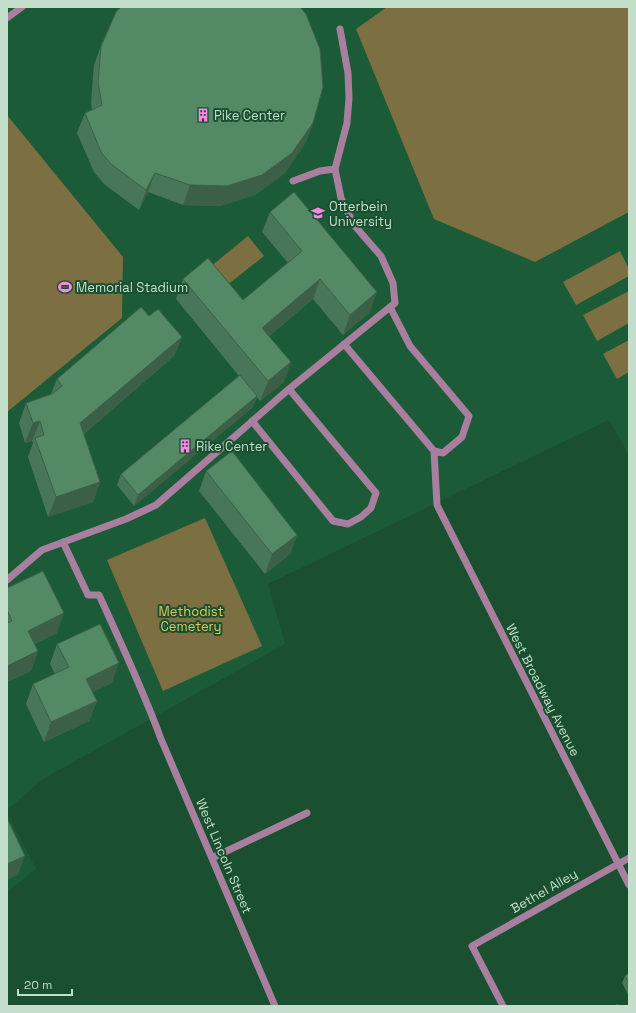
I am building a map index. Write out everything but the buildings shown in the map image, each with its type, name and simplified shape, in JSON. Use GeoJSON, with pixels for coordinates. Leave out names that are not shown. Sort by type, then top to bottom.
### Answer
{"type":"FeatureCollection","features":[{"type":"Feature","properties":{"kind":"street"},"geometry":{"type":"LineString","coordinates":[[7,18],[22,7]]}},
{"type":"Feature","properties":{"kind":"street"},"geometry":{"type":"LineString","coordinates":[[7,580],[42,550],[126,519],[156,505],[289,389],[395,303],[393,283],[381,256],[354,225],[341,198],[335,169],[347,123],[349,98],[348,73],[340,29]]}},
{"type":"Feature","properties":{"kind":"street"},"geometry":{"type":"LineString","coordinates":[[293,181],[320,171],[335,169]]}},
{"type":"Feature","properties":{"kind":"street"},"geometry":{"type":"LineString","coordinates":[[344,344],[434,450],[443,453],[462,437],[469,416],[410,346],[390,307]]}},
{"type":"Feature","properties":{"kind":"street"},"geometry":{"type":"LineString","coordinates":[[252,421],[333,521],[348,524],[371,508],[376,493],[289,389]]}},
{"type":"Feature","properties":{"kind":"street","name":"West Broadway Avenue"},"geometry":{"type":"LineString","coordinates":[[434,450],[437,505],[629,885]]}},
{"type":"Feature","properties":{"kind":"street","name":"West Lincoln Street"},"geometry":{"type":"LineString","coordinates":[[64,542],[88,595],[98,595],[152,715],[275,1006]]}},
{"type":"Feature","properties":{"kind":"street"},"geometry":{"type":"LineString","coordinates":[[212,858],[307,813]]}},
{"type":"Feature","properties":{"kind":"street","name":"Bethel Alley"},"geometry":{"type":"LineString","coordinates":[[503,1006],[472,946],[629,858]]}},
{"type":"Feature","properties":{"kind":"shaded area","name":"Otterbein University"},"geometry":{"type":"Polygon","coordinates":[[[7,7],[629,7],[629,455],[609,420],[268,584],[285,644],[43,779],[7,810],[7,7]]]}},
{"type":"Feature","properties":{"kind":"shaded area"},"geometry":{"type":"Polygon","coordinates":[[[7,813],[36,869],[7,892],[7,813]]]}},
{"type":"Feature","properties":{"kind":"green space"},"geometry":{"type":"Polygon","coordinates":[[[387,7],[629,7],[629,212],[535,262],[434,219],[356,29],[387,7]]]}},
{"type":"Feature","properties":{"kind":"green space","name":"Memorial Stadium"},"geometry":{"type":"Polygon","coordinates":[[[7,115],[123,257],[122,318],[7,412],[7,115]]]}},
{"type":"Feature","properties":{"kind":"green space"},"geometry":{"type":"Polygon","coordinates":[[[248,236],[264,256],[226,286],[210,267],[248,236]]]}},
{"type":"Feature","properties":{"kind":"green space"},"geometry":{"type":"Polygon","coordinates":[[[620,251],[629,269],[629,276],[576,305],[563,282],[620,251]]]}},
{"type":"Feature","properties":{"kind":"green space"},"geometry":{"type":"Polygon","coordinates":[[[629,291],[629,323],[597,341],[583,315],[629,291]]]}},
{"type":"Feature","properties":{"kind":"green space"},"geometry":{"type":"Polygon","coordinates":[[[629,340],[629,372],[617,379],[603,354],[629,340]]]}},
{"type":"Feature","properties":{"kind":"green space","name":"Methodist Cemetery"},"geometry":{"type":"Polygon","coordinates":[[[205,518],[262,646],[163,691],[107,560],[205,518]]]}},
{"type":"Feature","properties":{"kind":"place","name":"Pike Center"},"geometry":{"type":"Point","coordinates":[203,115]}},
{"type":"Feature","properties":{"kind":"place","name":"Otterbein University"},"geometry":{"type":"Point","coordinates":[318,213]}},
{"type":"Feature","properties":{"kind":"place","name":"Memorial Stadium"},"geometry":{"type":"Point","coordinates":[65,287]}},
{"type":"Feature","properties":{"kind":"place","name":"Rike Center"},"geometry":{"type":"Point","coordinates":[185,446]}}]}
